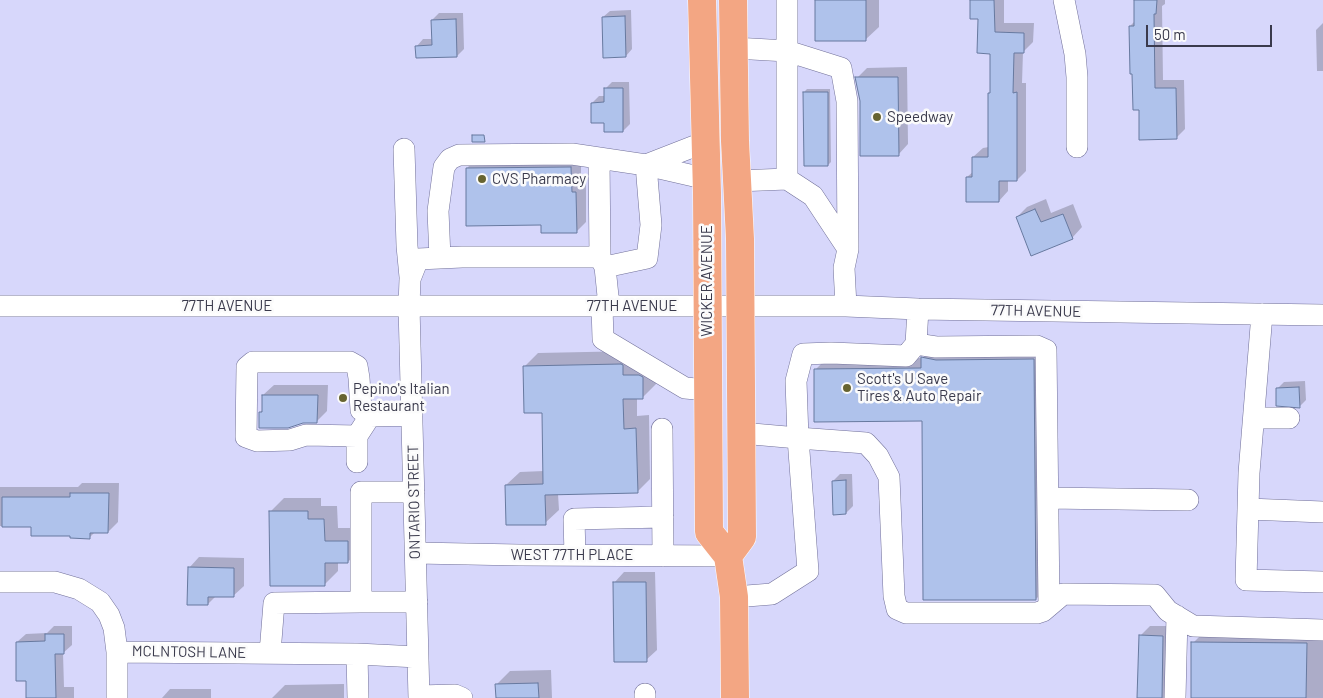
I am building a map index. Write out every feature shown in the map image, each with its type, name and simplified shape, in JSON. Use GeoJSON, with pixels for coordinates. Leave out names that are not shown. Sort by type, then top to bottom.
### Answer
{"type":"FeatureCollection","features":[{"type":"Feature","properties":{"kind":"highway","name":"WICKER AVENUE"},"geometry":{"type":"LineString","coordinates":[[702,0],[706,179],[709,532],[728,556]]}},
{"type":"Feature","properties":{"kind":"highway"},"geometry":{"type":"LineString","coordinates":[[733,0],[740,239],[742,537],[728,556],[734,597],[735,698]]}},
{"type":"Feature","properties":{"kind":"street"},"geometry":{"type":"LineString","coordinates":[[787,0],[787,179]]}},
{"type":"Feature","properties":{"kind":"street"},"geometry":{"type":"LineString","coordinates":[[1064,0],[1075,54],[1077,77],[1076,147]]}},
{"type":"Feature","properties":{"kind":"street"},"geometry":{"type":"LineString","coordinates":[[734,48],[787,51],[841,68],[847,101],[848,249],[844,268],[846,306]]}},
{"type":"Feature","properties":{"kind":"street"},"geometry":{"type":"LineString","coordinates":[[646,165],[705,142]]}},
{"type":"Feature","properties":{"kind":"street","name":"ONTARIO STREET"},"geometry":{"type":"LineString","coordinates":[[404,149],[410,280],[409,306],[419,697]]}},
{"type":"Feature","properties":{"kind":"street"},"geometry":{"type":"LineString","coordinates":[[440,258],[438,211],[444,167],[450,159],[459,155],[572,154],[646,165],[706,179]]}},
{"type":"Feature","properties":{"kind":"street"},"geometry":{"type":"LineString","coordinates":[[599,158],[605,306],[603,339],[686,388],[708,390]]}},
{"type":"Feature","properties":{"kind":"street"},"geometry":{"type":"LineString","coordinates":[[410,280],[418,259],[602,262],[647,258],[651,225],[646,165]]}},
{"type":"Feature","properties":{"kind":"street"},"geometry":{"type":"LineString","coordinates":[[737,181],[787,179],[813,196],[848,249]]}},
{"type":"Feature","properties":{"kind":"street","name":"77TH AVENUE"},"geometry":{"type":"LineString","coordinates":[[0,306],[846,306],[918,309],[1323,315]]}},
{"type":"Feature","properties":{"kind":"street"},"geometry":{"type":"LineString","coordinates":[[734,597],[772,594],[808,571],[798,438],[796,381],[803,354],[831,353],[906,356],[916,344],[918,309]]}},
{"type":"Feature","properties":{"kind":"street"},"geometry":{"type":"LineString","coordinates":[[1262,314],[1248,509],[1246,580],[1323,582]]}},
{"type":"Feature","properties":{"kind":"street"},"geometry":{"type":"LineString","coordinates":[[916,344],[936,347],[1037,346],[1046,350],[1049,606]]}},
{"type":"Feature","properties":{"kind":"street"},"geometry":{"type":"LineString","coordinates":[[357,436],[306,435],[290,440],[257,442],[246,437],[247,367],[253,362],[350,362],[357,366],[361,410],[370,416],[412,415]]}},
{"type":"Feature","properties":{"kind":"street"},"geometry":{"type":"LineString","coordinates":[[357,462],[357,436],[370,416]]}},
{"type":"Feature","properties":{"kind":"street"},"geometry":{"type":"LineString","coordinates":[[1254,418],[1289,418]]}},
{"type":"Feature","properties":{"kind":"street"},"geometry":{"type":"LineString","coordinates":[[662,429],[663,556]]}},
{"type":"Feature","properties":{"kind":"street"},"geometry":{"type":"LineString","coordinates":[[741,433],[866,443],[878,456],[889,478],[894,596],[897,609],[906,612],[1037,612],[1043,611],[1063,594],[1155,595],[1168,611],[1193,626],[1323,630]]}},
{"type":"Feature","properties":{"kind":"street"},"geometry":{"type":"LineString","coordinates":[[362,602],[361,492],[414,492]]}},
{"type":"Feature","properties":{"kind":"street"},"geometry":{"type":"LineString","coordinates":[[1048,498],[1188,500]]}},
{"type":"Feature","properties":{"kind":"street"},"geometry":{"type":"LineString","coordinates":[[1248,509],[1323,512]]}},
{"type":"Feature","properties":{"kind":"street"},"geometry":{"type":"LineString","coordinates":[[575,555],[574,519],[663,517]]}},
{"type":"Feature","properties":{"kind":"street","name":"WEST 77TH PLACE"},"geometry":{"type":"LineString","coordinates":[[416,553],[728,556]]}},
{"type":"Feature","properties":{"kind":"street","name":"MCLNTOSH LANE"},"geometry":{"type":"LineString","coordinates":[[0,582],[55,582],[79,589],[100,602],[109,615],[114,628],[117,652],[358,654],[418,657]]}},
{"type":"Feature","properties":{"kind":"street"},"geometry":{"type":"LineString","coordinates":[[270,653],[274,603],[417,602]]}},
{"type":"Feature","properties":{"kind":"street"},"geometry":{"type":"LineString","coordinates":[[1175,698],[1177,616]]}},
{"type":"Feature","properties":{"kind":"street"},"geometry":{"type":"LineString","coordinates":[[117,652],[117,698]]}},
{"type":"Feature","properties":{"kind":"street"},"geometry":{"type":"LineString","coordinates":[[358,654],[358,698]]}},
{"type":"Feature","properties":{"kind":"street"},"geometry":{"type":"LineString","coordinates":[[419,697],[455,695],[462,698]]}},
{"type":"Feature","properties":{"kind":"building"},"geometry":{"type":"Polygon","coordinates":[[[815,0],[866,0],[866,41],[815,41],[815,0]]]}},
{"type":"Feature","properties":{"kind":"building"},"geometry":{"type":"Polygon","coordinates":[[[970,0],[994,0],[995,32],[1024,33],[1024,53],[1014,53],[1013,93],[1017,92],[1017,181],[999,181],[999,202],[966,202],[966,177],[972,177],[972,157],[988,157],[988,93],[990,93],[990,54],[977,53],[978,19],[970,19],[970,0]]]}},
{"type":"Feature","properties":{"kind":"building"},"geometry":{"type":"Polygon","coordinates":[[[1134,0],[1157,0],[1156,14],[1154,14],[1155,88],[1176,88],[1177,139],[1139,140],[1139,110],[1133,110],[1132,74],[1130,74],[1129,26],[1134,26],[1134,0]]]}},
{"type":"Feature","properties":{"kind":"building"},"geometry":{"type":"Polygon","coordinates":[[[625,16],[626,57],[603,58],[602,17],[625,16]]]}},
{"type":"Feature","properties":{"kind":"building"},"geometry":{"type":"Polygon","coordinates":[[[456,19],[457,57],[416,58],[415,46],[432,45],[431,20],[456,19]]]}},
{"type":"Feature","properties":{"kind":"building","name":"Speedway"},"geometry":{"type":"Polygon","coordinates":[[[855,77],[898,77],[899,156],[860,156],[860,101],[855,77]]]}},
{"type":"Feature","properties":{"kind":"building"},"geometry":{"type":"Polygon","coordinates":[[[604,88],[623,88],[623,132],[604,132],[604,123],[591,123],[591,103],[604,102],[604,88]]]}},
{"type":"Feature","properties":{"kind":"building"},"geometry":{"type":"Polygon","coordinates":[[[803,92],[828,92],[828,166],[804,166],[803,92]]]}},
{"type":"Feature","properties":{"kind":"building"},"geometry":{"type":"Polygon","coordinates":[[[472,135],[484,135],[485,142],[472,142],[472,135]]]}},
{"type":"Feature","properties":{"kind":"building","name":"CVS Pharmacy"},"geometry":{"type":"Polygon","coordinates":[[[571,167],[572,192],[576,192],[577,233],[541,233],[541,225],[466,226],[466,168],[571,167]]]}},
{"type":"Feature","properties":{"kind":"building"},"geometry":{"type":"Polygon","coordinates":[[[1035,209],[1041,222],[1063,214],[1073,239],[1031,256],[1016,217],[1035,209]]]}},
{"type":"Feature","properties":{"kind":"building"},"geometry":{"type":"Polygon","coordinates":[[[921,357],[936,360],[1034,359],[1036,600],[923,600],[922,421],[814,422],[814,369],[921,368],[921,357]]]}},
{"type":"Feature","properties":{"kind":"building"},"geometry":{"type":"Polygon","coordinates":[[[623,365],[623,375],[639,375],[643,377],[643,399],[623,399],[624,429],[636,428],[638,493],[545,495],[546,525],[506,525],[505,485],[543,484],[542,413],[524,413],[523,366],[623,365]]]}},
{"type":"Feature","properties":{"kind":"building"},"geometry":{"type":"Polygon","coordinates":[[[1299,387],[1300,408],[1276,406],[1276,388],[1299,387]]]}},
{"type":"Feature","properties":{"kind":"building"},"geometry":{"type":"Polygon","coordinates":[[[262,395],[318,395],[317,423],[303,423],[288,428],[259,428],[259,412],[262,412],[262,395]]]}},
{"type":"Feature","properties":{"kind":"building"},"geometry":{"type":"Polygon","coordinates":[[[846,480],[846,514],[833,515],[832,481],[846,480]]]}},
{"type":"Feature","properties":{"kind":"building"},"geometry":{"type":"Polygon","coordinates":[[[70,493],[109,493],[108,533],[90,533],[90,539],[70,538],[70,536],[31,536],[31,527],[2,527],[2,497],[70,497],[70,493]]]}},
{"type":"Feature","properties":{"kind":"building"},"geometry":{"type":"Polygon","coordinates":[[[269,511],[308,511],[308,519],[324,519],[325,541],[348,541],[348,563],[325,563],[325,586],[270,586],[269,511]]]}},
{"type":"Feature","properties":{"kind":"building"},"geometry":{"type":"Polygon","coordinates":[[[188,567],[234,568],[234,597],[208,597],[208,605],[187,605],[188,567]]]}},
{"type":"Feature","properties":{"kind":"building"},"geometry":{"type":"Polygon","coordinates":[[[613,582],[646,582],[647,662],[614,662],[613,582]]]}},
{"type":"Feature","properties":{"kind":"building"},"geometry":{"type":"Polygon","coordinates":[[[45,634],[64,634],[64,654],[55,654],[56,698],[26,698],[26,681],[16,681],[16,642],[45,641],[45,634]]]}},
{"type":"Feature","properties":{"kind":"building"},"geometry":{"type":"Polygon","coordinates":[[[1139,635],[1163,636],[1162,698],[1137,698],[1139,635]]]}},
{"type":"Feature","properties":{"kind":"building"},"geometry":{"type":"Polygon","coordinates":[[[1191,642],[1307,643],[1306,698],[1191,698],[1191,642]]]}},
{"type":"Feature","properties":{"kind":"building"},"geometry":{"type":"Polygon","coordinates":[[[538,683],[539,698],[496,698],[495,684],[538,683]]]}},
{"type":"Feature","properties":{"kind":"place","name":"Speedway"},"geometry":{"type":"Point","coordinates":[877,117]}},
{"type":"Feature","properties":{"kind":"place","name":"CVS Pharmacy"},"geometry":{"type":"Point","coordinates":[482,179]}},
{"type":"Feature","properties":{"kind":"place","name":"Scott's U Save Tires & Auto Repair"},"geometry":{"type":"Point","coordinates":[847,388]}},
{"type":"Feature","properties":{"kind":"place","name":"Pepino's Italian Restaurant"},"geometry":{"type":"Point","coordinates":[343,398]}}]}
